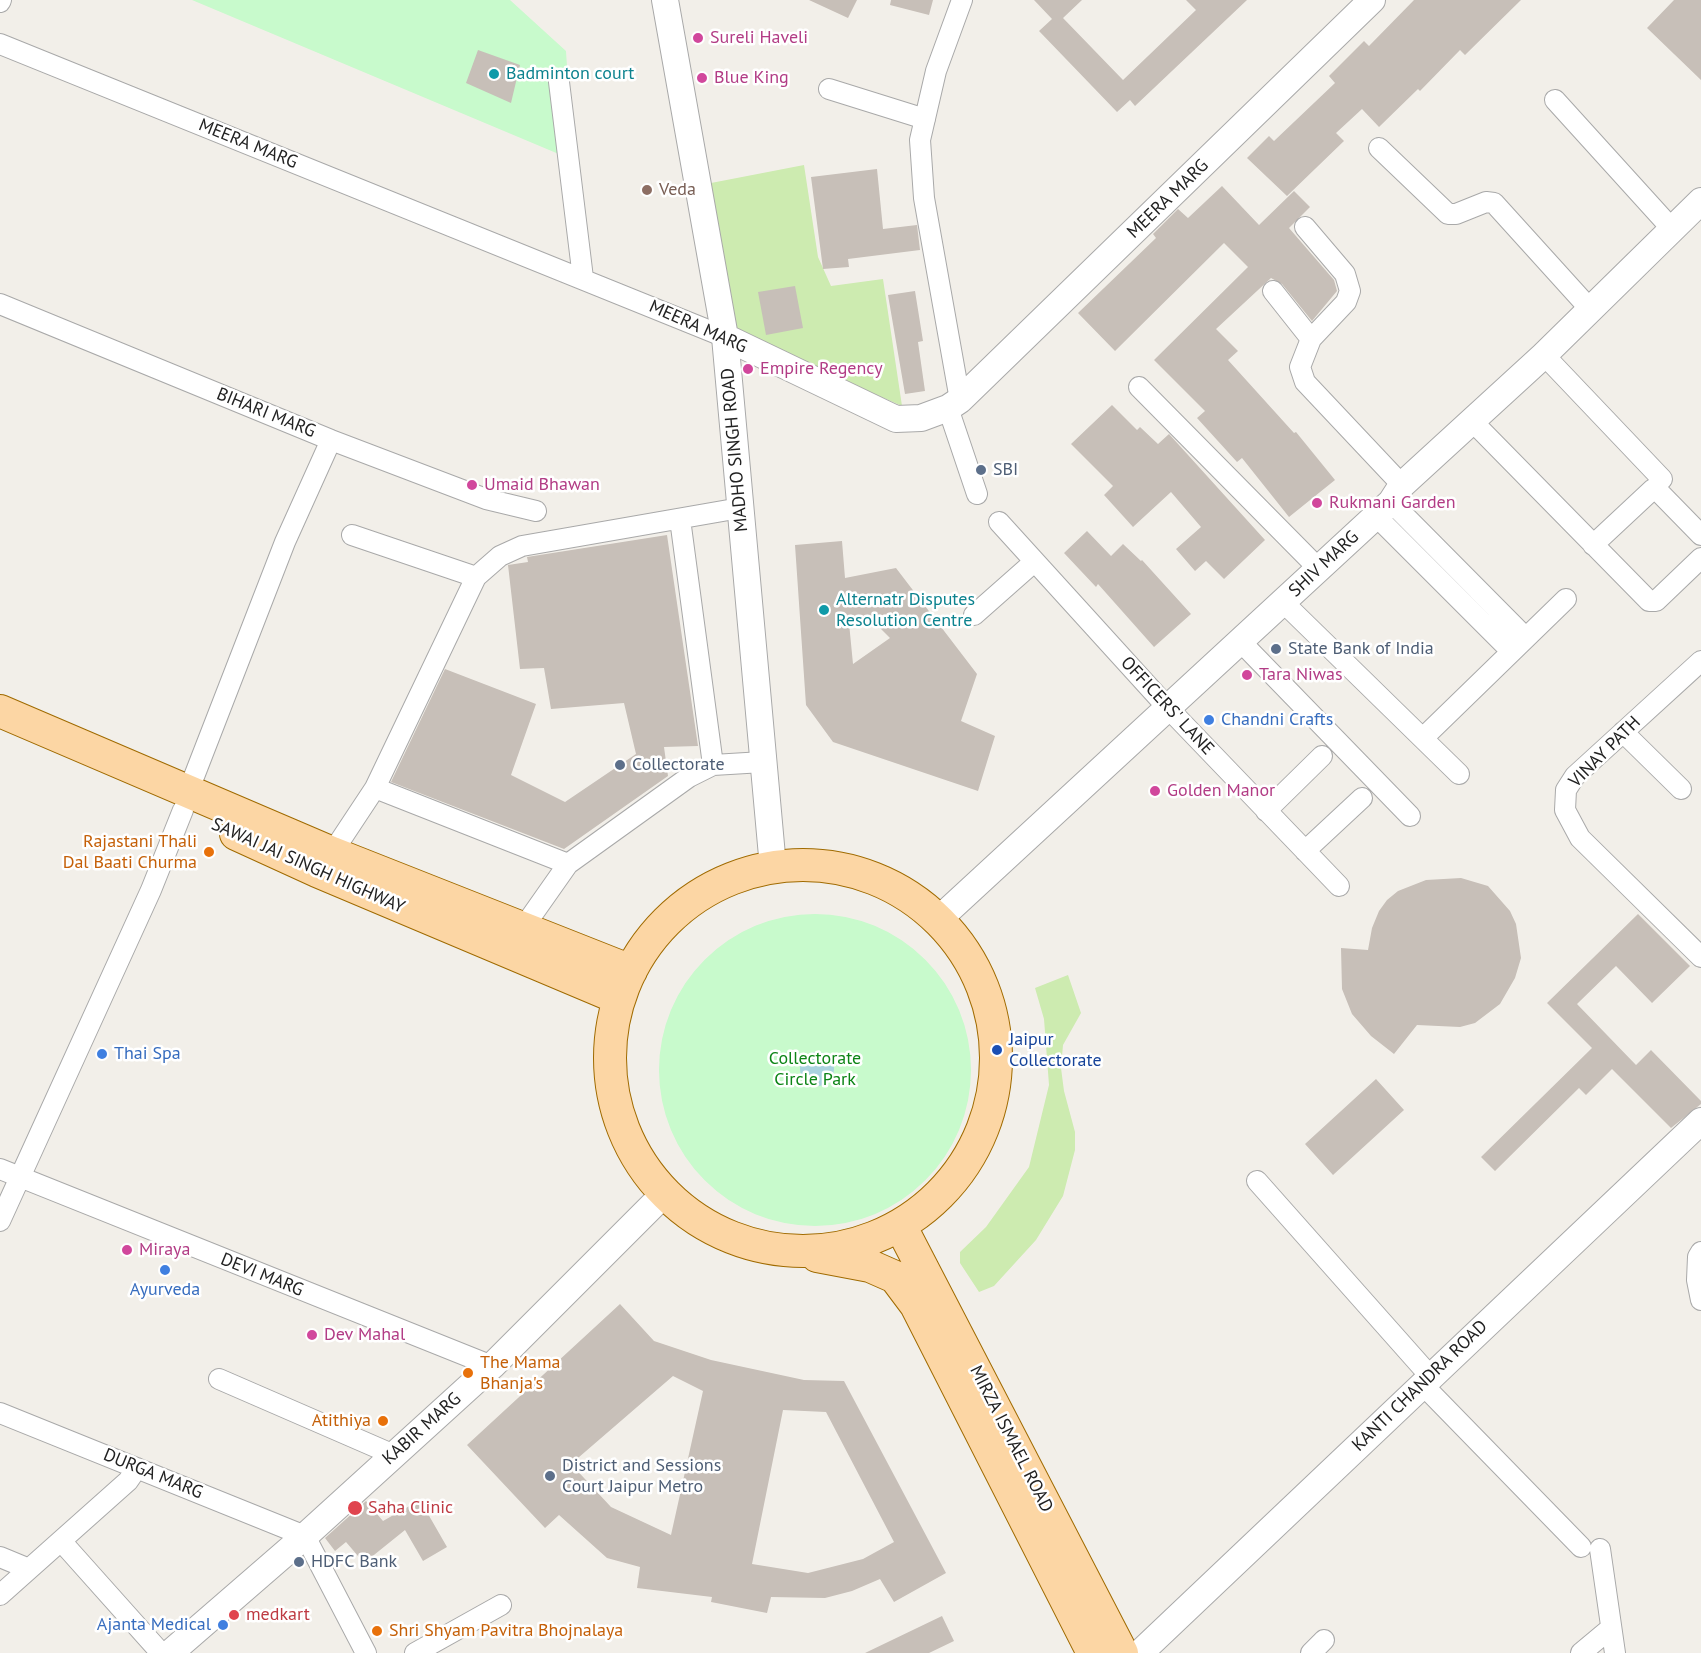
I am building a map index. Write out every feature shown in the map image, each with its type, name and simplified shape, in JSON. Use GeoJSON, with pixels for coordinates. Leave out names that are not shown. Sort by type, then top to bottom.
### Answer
{"type":"FeatureCollection","features":[{"type":"Feature","properties":{"kind":"main road"},"geometry":{"type":"LineString","coordinates":[[0,711],[186,801],[332,853],[523,928],[623,984]]}},
{"type":"Feature","properties":{"kind":"main road","name":"SAWAI JAI SINGH HIGHWAY"},"geometry":{"type":"LineString","coordinates":[[0,735],[186,801],[317,871],[623,984]]}},
{"type":"Feature","properties":{"kind":"main road"},"geometry":{"type":"LineString","coordinates":[[789,1251],[833,1250],[878,1235],[900,1225],[944,1192],[977,1145],[992,1105],[998,1058],[991,1007],[972,961],[939,919],[904,893],[872,877],[822,866],[773,867],[733,878],[694,898],[656,932],[623,984],[609,1066],[617,1116],[639,1162],[664,1194],[694,1219],[734,1240],[789,1251],[870,1266],[895,1277],[921,1315],[1093,1653]]}},
{"type":"Feature","properties":{"kind":"main road","name":"MIRZA ISMAEL ROAD"},"geometry":{"type":"LineString","coordinates":[[900,1225],[1122,1653]]}},
{"type":"Feature","properties":{"kind":"street","name":"MADHO SINGH ROAD"},"geometry":{"type":"LineString","coordinates":[[665,0],[725,337],[773,867]]}},
{"type":"Feature","properties":{"kind":"street"},"geometry":{"type":"LineString","coordinates":[[962,0],[936,71],[920,140],[924,198],[954,404],[977,494]]}},
{"type":"Feature","properties":{"kind":"street","name":"MEERA MARG"},"geometry":{"type":"LineString","coordinates":[[0,44],[725,337],[896,419],[921,418],[954,404],[1372,0]]}},
{"type":"Feature","properties":{"kind":"street"},"geometry":{"type":"LineString","coordinates":[[559,82],[583,278]]}},
{"type":"Feature","properties":{"kind":"street"},"geometry":{"type":"LineString","coordinates":[[829,89],[925,119]]}},
{"type":"Feature","properties":{"kind":"street"},"geometry":{"type":"LineString","coordinates":[[1555,100],[1672,229]]}},
{"type":"Feature","properties":{"kind":"street"},"geometry":{"type":"LineString","coordinates":[[1378,148],[1448,214],[1456,214],[1486,202],[1494,203],[1590,309]]}},
{"type":"Feature","properties":{"kind":"street","name":"SHIV MARG"},"geometry":{"type":"LineString","coordinates":[[939,919],[1283,602],[1544,355],[1701,201]]}},
{"type":"Feature","properties":{"kind":"street"},"geometry":{"type":"LineString","coordinates":[[1305,227],[1345,274],[1350,291],[1346,302],[1311,339],[1300,367],[1305,382],[1390,501],[1518,644]]}},
{"type":"Feature","properties":{"kind":"street"},"geometry":{"type":"LineString","coordinates":[[1273,291],[1311,339]]}},
{"type":"Feature","properties":{"kind":"street","name":"BIHARI MARG"},"geometry":{"type":"LineString","coordinates":[[0,303],[331,440],[486,499],[536,511]]}},
{"type":"Feature","properties":{"kind":"street"},"geometry":{"type":"LineString","coordinates":[[1544,355],[1662,479]]}},
{"type":"Feature","properties":{"kind":"street"},"geometry":{"type":"LineString","coordinates":[[1139,387],[1318,569]]}},
{"type":"Feature","properties":{"kind":"street"},"geometry":{"type":"LineString","coordinates":[[1473,422],[1652,602],[1656,601],[1701,558]]}},
{"type":"Feature","properties":{"kind":"street"},"geometry":{"type":"LineString","coordinates":[[0,1221],[151,890],[285,542],[331,440]]}},
{"type":"Feature","properties":{"kind":"street"},"geometry":{"type":"LineString","coordinates":[[1593,545],[1653,489],[1656,489],[1701,535]]}},
{"type":"Feature","properties":{"kind":"street"},"geometry":{"type":"LineString","coordinates":[[332,853],[375,788],[476,577],[500,556],[522,546],[740,508]]}},
{"type":"Feature","properties":{"kind":"street"},"geometry":{"type":"LineString","coordinates":[[680,519],[713,765]]}},
{"type":"Feature","properties":{"kind":"street","name":"OFFICERS' LANE"},"geometry":{"type":"LineString","coordinates":[[999,522],[1168,708],[1339,886]]}},
{"type":"Feature","properties":{"kind":"street"},"geometry":{"type":"LineString","coordinates":[[352,535],[476,577]]}},
{"type":"Feature","properties":{"kind":"street"},"geometry":{"type":"LineString","coordinates":[[974,615],[1034,562]]}},
{"type":"Feature","properties":{"kind":"street"},"geometry":{"type":"LineString","coordinates":[[1423,738],[1566,599]]}},
{"type":"Feature","properties":{"kind":"street"},"geometry":{"type":"LineString","coordinates":[[1283,602],[1459,774]]}},
{"type":"Feature","properties":{"kind":"street"},"geometry":{"type":"LineString","coordinates":[[1240,641],[1410,816]]}},
{"type":"Feature","properties":{"kind":"street","name":"VINAY PATH"},"geometry":{"type":"LineString","coordinates":[[1697,944],[1580,838],[1565,810],[1566,790],[1575,776],[1701,661]]}},
{"type":"Feature","properties":{"kind":"street"},"geometry":{"type":"LineString","coordinates":[[1623,732],[1681,789]]}},
{"type":"Feature","properties":{"kind":"street"},"geometry":{"type":"LineString","coordinates":[[1266,811],[1322,756]]}},
{"type":"Feature","properties":{"kind":"street"},"geometry":{"type":"LineString","coordinates":[[523,928],[568,864],[689,777],[713,765],[763,762]]}},
{"type":"Feature","properties":{"kind":"street"},"geometry":{"type":"LineString","coordinates":[[375,788],[568,864]]}},
{"type":"Feature","properties":{"kind":"street"},"geometry":{"type":"LineString","coordinates":[[1305,851],[1362,798]]}},
{"type":"Feature","properties":{"kind":"street","name":"KANTI CHANDRA ROAD"},"geometry":{"type":"LineString","coordinates":[[1140,1653],[1701,1121]]}},
{"type":"Feature","properties":{"kind":"street","name":"DEVI MARG"},"geometry":{"type":"LineString","coordinates":[[0,1169],[492,1366]]}},
{"type":"Feature","properties":{"kind":"street"},"geometry":{"type":"LineString","coordinates":[[1257,1181],[1426,1380],[1591,1548],[1615,1653]]}},
{"type":"Feature","properties":{"kind":"street","name":"KABIR MARG"},"geometry":{"type":"LineString","coordinates":[[170,1653],[305,1536],[492,1366],[664,1194]]}},
{"type":"Feature","properties":{"kind":"street"},"geometry":{"type":"LineString","coordinates":[[1700,1256],[1697,1280],[1701,1300]]}},
{"type":"Feature","properties":{"kind":"street"},"geometry":{"type":"LineString","coordinates":[[219,1379],[394,1455]]}},
{"type":"Feature","properties":{"kind":"street","name":"DURGA MARG"},"geometry":{"type":"LineString","coordinates":[[0,1413],[305,1536]]}},
{"type":"Feature","properties":{"kind":"street"},"geometry":{"type":"LineString","coordinates":[[0,1595],[129,1481],[137,1468]]}},
{"type":"Feature","properties":{"kind":"street"},"geometry":{"type":"LineString","coordinates":[[305,1536],[366,1653]]}},
{"type":"Feature","properties":{"kind":"street"},"geometry":{"type":"LineString","coordinates":[[61,1540],[161,1653]]}},
{"type":"Feature","properties":{"kind":"street"},"geometry":{"type":"LineString","coordinates":[[0,1557],[29,1569]]}},
{"type":"Feature","properties":{"kind":"street"},"geometry":{"type":"LineString","coordinates":[[415,1653],[501,1605]]}},
{"type":"Feature","properties":{"kind":"street"},"geometry":{"type":"LineString","coordinates":[[1581,1653],[1611,1629]]}},
{"type":"Feature","properties":{"kind":"green space"},"geometry":{"type":"Polygon","coordinates":[[[192,0],[510,0],[566,51],[573,160],[192,0]]]}},
{"type":"Feature","properties":{"kind":"green space"},"geometry":{"type":"Polygon","coordinates":[[[804,165],[818,257],[831,286],[883,279],[902,406],[731,331],[711,183],[804,165]]]}},
{"type":"Feature","properties":{"kind":"green space","name":"Collectorate Circle Park"},"geometry":{"type":"Polygon","coordinates":[[[800,914],[830,914],[860,920],[889,932],[914,949],[936,971],[953,996],[965,1025],[971,1055],[971,1085],[965,1115],[953,1144],[936,1169],[914,1191],[889,1208],[860,1220],[830,1226],[800,1226],[770,1220],[741,1208],[716,1191],[694,1169],[677,1144],[665,1115],[659,1085],[659,1055],[665,1025],[677,996],[694,971],[716,949],[741,932],[770,920],[800,914]]]}},
{"type":"Feature","properties":{"kind":"green space"},"geometry":{"type":"Polygon","coordinates":[[[1068,975],[1081,1013],[1063,1045],[1061,1068],[1064,1091],[1075,1132],[1075,1150],[1063,1196],[1036,1240],[994,1286],[979,1292],[960,1263],[960,1252],[986,1227],[1029,1167],[1049,1085],[1044,1019],[1035,988],[1068,975]]]}},
{"type":"Feature","properties":{"kind":"water"},"geometry":{"type":"Polygon","coordinates":[[[817,1052],[829,1057],[834,1069],[829,1081],[817,1086],[805,1081],[800,1069],[805,1057],[817,1052]]]}},
{"type":"Feature","properties":{"kind":"building"},"geometry":{"type":"Polygon","coordinates":[[[809,0],[857,0],[848,18],[809,0]]]}},
{"type":"Feature","properties":{"kind":"building"},"geometry":{"type":"Polygon","coordinates":[[[891,0],[933,0],[929,15],[890,5],[891,0]]]}},
{"type":"Feature","properties":{"kind":"building"},"geometry":{"type":"Polygon","coordinates":[[[1034,0],[1082,0],[1063,18],[1123,80],[1196,10],[1186,0],[1247,0],[1135,106],[1130,100],[1117,112],[1039,31],[1052,19],[1034,0]]]}},
{"type":"Feature","properties":{"kind":"building"},"geometry":{"type":"Polygon","coordinates":[[[1414,0],[1521,0],[1465,55],[1460,50],[1420,91],[1418,89],[1379,127],[1362,109],[1336,133],[1344,141],[1287,196],[1247,158],[1269,136],[1274,141],[1335,83],[1329,76],[1364,41],[1369,46],[1414,0]]]}},
{"type":"Feature","properties":{"kind":"building"},"geometry":{"type":"Polygon","coordinates":[[[1674,0],[1701,0],[1701,80],[1647,28],[1674,0]]]}},
{"type":"Feature","properties":{"kind":"building","name":"Badminton court"},"geometry":{"type":"Polygon","coordinates":[[[478,50],[520,65],[511,103],[466,83],[478,50]]]}},
{"type":"Feature","properties":{"kind":"building"},"geometry":{"type":"Polygon","coordinates":[[[877,169],[883,229],[917,225],[920,250],[848,259],[849,267],[823,269],[811,177],[877,169]]]}},
{"type":"Feature","properties":{"kind":"building"},"geometry":{"type":"Polygon","coordinates":[[[1222,186],[1259,225],[1294,191],[1310,207],[1289,228],[1334,280],[1337,291],[1312,321],[1282,284],[1271,278],[1216,329],[1238,351],[1228,360],[1294,433],[1296,432],[1335,480],[1289,517],[1242,458],[1237,462],[1197,418],[1205,411],[1154,360],[1248,267],[1224,243],[1115,351],[1078,313],[1156,238],[1153,234],[1178,209],[1188,218],[1222,186]]]}},
{"type":"Feature","properties":{"kind":"building"},"geometry":{"type":"Polygon","coordinates":[[[795,286],[803,328],[766,335],[758,292],[795,286]]]}},
{"type":"Feature","properties":{"kind":"building"},"geometry":{"type":"Polygon","coordinates":[[[915,291],[923,341],[918,342],[925,391],[905,394],[888,295],[915,291]]]}},
{"type":"Feature","properties":{"kind":"building"},"geometry":{"type":"Polygon","coordinates":[[[1112,405],[1137,430],[1140,427],[1158,444],[1169,434],[1265,540],[1224,579],[1206,561],[1195,571],[1176,549],[1201,527],[1171,492],[1133,527],[1104,495],[1113,486],[1071,444],[1112,405]]]}},
{"type":"Feature","properties":{"kind":"building"},"geometry":{"type":"Polygon","coordinates":[[[1087,531],[1111,556],[1123,544],[1142,560],[1191,614],[1154,647],[1098,584],[1096,587],[1064,553],[1087,531]]]}},
{"type":"Feature","properties":{"kind":"building"},"geometry":{"type":"Polygon","coordinates":[[[667,535],[698,746],[664,747],[668,776],[564,849],[391,782],[445,669],[536,704],[511,775],[565,802],[636,754],[624,703],[551,709],[544,668],[520,669],[508,565],[528,562],[527,557],[667,535]]]}},
{"type":"Feature","properties":{"kind":"building","name":"Alternatr Disputes Resolution Centre"},"geometry":{"type":"Polygon","coordinates":[[[842,541],[845,578],[896,568],[977,674],[961,721],[995,736],[978,791],[833,742],[806,705],[795,545],[842,541]],[[874,622],[849,623],[853,664],[890,638],[874,622]]]}},
{"type":"Feature","properties":{"kind":"building"},"geometry":{"type":"Polygon","coordinates":[[[1461,878],[1488,886],[1510,911],[1516,924],[1521,958],[1515,978],[1500,1004],[1475,1023],[1460,1027],[1417,1025],[1394,1054],[1371,1036],[1352,1014],[1342,989],[1341,948],[1368,950],[1372,928],[1379,911],[1398,891],[1426,880],[1461,878]]]}},
{"type":"Feature","properties":{"kind":"building"},"geometry":{"type":"Polygon","coordinates":[[[1638,914],[1690,966],[1652,1003],[1616,966],[1577,1004],[1636,1065],[1651,1050],[1701,1101],[1701,1104],[1671,1128],[1612,1069],[1586,1095],[1579,1088],[1495,1171],[1481,1157],[1592,1048],[1547,1003],[1638,914]]]}},
{"type":"Feature","properties":{"kind":"building"},"geometry":{"type":"Polygon","coordinates":[[[1376,1079],[1404,1110],[1333,1175],[1305,1144],[1376,1079]]]}},
{"type":"Feature","properties":{"kind":"building","name":"District and Sessions Court Jaipur Metro"},"geometry":{"type":"Polygon","coordinates":[[[620,1304],[654,1341],[711,1360],[804,1380],[844,1381],[946,1573],[894,1602],[880,1579],[852,1591],[825,1598],[771,1597],[767,1613],[711,1602],[712,1597],[637,1588],[640,1567],[607,1558],[559,1515],[545,1528],[467,1445],[620,1304]],[[673,1376],[571,1464],[611,1507],[671,1535],[703,1391],[673,1376]],[[783,1410],[752,1564],[808,1573],[863,1559],[894,1542],[826,1412],[783,1410]]]}},
{"type":"Feature","properties":{"kind":"building"},"geometry":{"type":"Polygon","coordinates":[[[420,1500],[447,1547],[423,1561],[405,1530],[364,1563],[346,1542],[335,1551],[325,1538],[366,1501],[383,1521],[420,1500]]]}},
{"type":"Feature","properties":{"kind":"building"},"geometry":{"type":"Polygon","coordinates":[[[942,1616],[954,1641],[929,1653],[865,1653],[942,1616]]]}},
{"type":"Feature","properties":{"kind":"place","name":"Sureli Haveli"},"geometry":{"type":"Point","coordinates":[698,38]}},
{"type":"Feature","properties":{"kind":"place","name":"Badminton court"},"geometry":{"type":"Point","coordinates":[494,74]}},
{"type":"Feature","properties":{"kind":"place","name":"Blue King"},"geometry":{"type":"Point","coordinates":[702,78]}},
{"type":"Feature","properties":{"kind":"place","name":"Veda"},"geometry":{"type":"Point","coordinates":[647,190]}},
{"type":"Feature","properties":{"kind":"place","name":"Empire Regency"},"geometry":{"type":"Point","coordinates":[748,369]}},
{"type":"Feature","properties":{"kind":"place","name":"SBI"},"geometry":{"type":"Point","coordinates":[981,470]}},
{"type":"Feature","properties":{"kind":"place","name":"Umaid Bhawan"},"geometry":{"type":"Point","coordinates":[472,485]}},
{"type":"Feature","properties":{"kind":"place","name":"Rukmani Garden"},"geometry":{"type":"Point","coordinates":[1317,503]}},
{"type":"Feature","properties":{"kind":"place","name":"Alternatr Disputes Resolution Centre"},"geometry":{"type":"Point","coordinates":[824,610]}},
{"type":"Feature","properties":{"kind":"place","name":"State Bank of India"},"geometry":{"type":"Point","coordinates":[1276,649]}},
{"type":"Feature","properties":{"kind":"place","name":"Tara Niwas"},"geometry":{"type":"Point","coordinates":[1247,675]}},
{"type":"Feature","properties":{"kind":"place","name":"Chandni Crafts"},"geometry":{"type":"Point","coordinates":[1209,720]}},
{"type":"Feature","properties":{"kind":"place","name":"Collectorate"},"geometry":{"type":"Point","coordinates":[620,765]}},
{"type":"Feature","properties":{"kind":"place","name":"Golden Manor"},"geometry":{"type":"Point","coordinates":[1155,791]}},
{"type":"Feature","properties":{"kind":"place","name":"Rajastani Thali Dal Baati Churma"},"geometry":{"type":"Point","coordinates":[209,852]}},
{"type":"Feature","properties":{"kind":"place","name":"Jaipur Collectorate"},"geometry":{"type":"Point","coordinates":[997,1050]}},
{"type":"Feature","properties":{"kind":"place","name":"Thai Spa"},"geometry":{"type":"Point","coordinates":[102,1054]}},
{"type":"Feature","properties":{"kind":"place","name":"Miraya"},"geometry":{"type":"Point","coordinates":[127,1250]}},
{"type":"Feature","properties":{"kind":"place","name":"Ayurveda"},"geometry":{"type":"Point","coordinates":[165,1270]}},
{"type":"Feature","properties":{"kind":"place","name":"Dev Mahal"},"geometry":{"type":"Point","coordinates":[312,1335]}},
{"type":"Feature","properties":{"kind":"place","name":"The Mama Bhanja's"},"geometry":{"type":"Point","coordinates":[468,1373]}},
{"type":"Feature","properties":{"kind":"place","name":"Atithiya"},"geometry":{"type":"Point","coordinates":[383,1421]}},
{"type":"Feature","properties":{"kind":"place","name":"District and Sessions Court Jaipur Metro"},"geometry":{"type":"Point","coordinates":[550,1476]}},
{"type":"Feature","properties":{"kind":"place","name":"Saha Clinic"},"geometry":{"type":"Point","coordinates":[355,1508]}},
{"type":"Feature","properties":{"kind":"place","name":"HDFC Bank"},"geometry":{"type":"Point","coordinates":[299,1562]}},
{"type":"Feature","properties":{"kind":"place","name":"medkart"},"geometry":{"type":"Point","coordinates":[234,1615]}},
{"type":"Feature","properties":{"kind":"place","name":"Ajanta Medical"},"geometry":{"type":"Point","coordinates":[223,1625]}},
{"type":"Feature","properties":{"kind":"place","name":"Shri Shyam Pavitra Bhojnalaya"},"geometry":{"type":"Point","coordinates":[377,1631]}}]}
